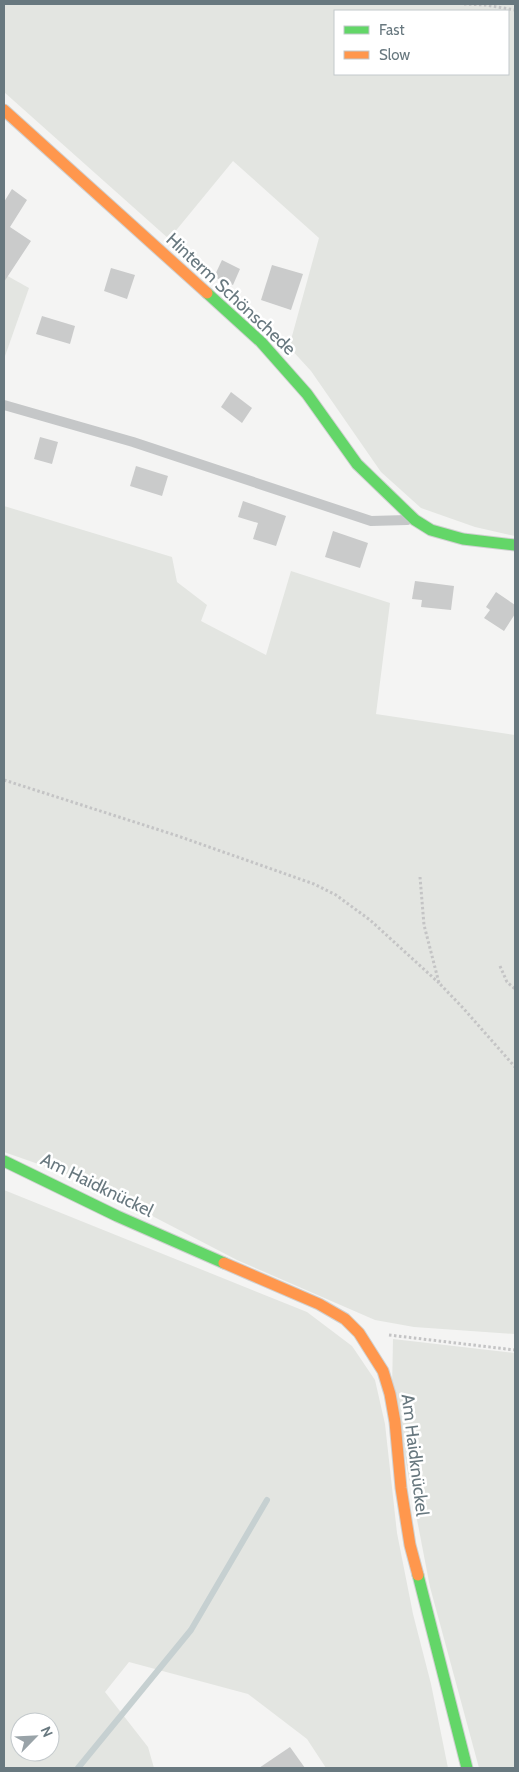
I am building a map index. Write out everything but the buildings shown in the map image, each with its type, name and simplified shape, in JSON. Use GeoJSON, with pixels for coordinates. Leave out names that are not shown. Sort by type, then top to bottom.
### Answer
{"type":"FeatureCollection","features":[{"type":"Feature","properties":{"kind":"street","name":"Hinterm Schönschede"},"geometry":{"type":"LineString","coordinates":[[4,110],[261,342],[307,394],[357,464],[415,520],[430,530],[463,540],[515,545]]}},
{"type":"Feature","properties":{"kind":"street","name":"Am Haidknückel"},"geometry":{"type":"LineString","coordinates":[[4,1162],[21,1168],[117,1216],[319,1304],[345,1319],[359,1333],[383,1371],[390,1394],[395,1422],[400,1488],[410,1545],[467,1768]]}},
{"type":"Feature","properties":{"kind":"lane"},"geometry":{"type":"LineString","coordinates":[[4,405],[133,442],[371,521],[415,520]]}},
{"type":"Feature","properties":{"kind":"path"},"geometry":{"type":"LineString","coordinates":[[464,4],[486,5],[515,10]]}},
{"type":"Feature","properties":{"kind":"path"},"geometry":{"type":"LineString","coordinates":[[4,780],[178,836],[336,895],[363,914],[439,983],[515,1067]]}},
{"type":"Feature","properties":{"kind":"path"},"geometry":{"type":"LineString","coordinates":[[420,877],[424,925],[439,983]]}},
{"type":"Feature","properties":{"kind":"path"},"geometry":{"type":"LineString","coordinates":[[500,966],[507,982],[515,989]]}},
{"type":"Feature","properties":{"kind":"path"},"geometry":{"type":"LineString","coordinates":[[386,1335],[515,1350]]}},
{"type":"Feature","properties":{"kind":"shaded area"},"geometry":{"type":"Polygon","coordinates":[[[4,4],[515,4],[515,536],[475,527],[421,508],[381,472],[311,371],[289,347],[319,238],[233,161],[169,239],[4,92],[4,4]]]}},
{"type":"Feature","properties":{"kind":"shaded area"},"geometry":{"type":"Polygon","coordinates":[[[4,274],[29,288],[4,359],[4,274]]]}},
{"type":"Feature","properties":{"kind":"shaded area"},"geometry":{"type":"Polygon","coordinates":[[[4,506],[172,557],[177,582],[207,605],[201,621],[266,655],[291,571],[390,603],[376,714],[515,735],[515,1334],[414,1327],[375,1320],[237,1260],[81,1179],[4,1152],[4,506]]]}},
{"type":"Feature","properties":{"kind":"shaded area"},"geometry":{"type":"Polygon","coordinates":[[[4,1190],[307,1312],[352,1346],[375,1380],[385,1424],[397,1533],[413,1614],[431,1684],[448,1768],[326,1768],[307,1739],[248,1694],[129,1662],[105,1692],[148,1747],[154,1768],[4,1768],[4,1190]]]}},
{"type":"Feature","properties":{"kind":"shaded area"},"geometry":{"type":"Polygon","coordinates":[[[393,1339],[515,1353],[515,1768],[479,1768],[430,1587],[392,1390],[393,1339]]]}},
{"type":"Feature","properties":{"kind":"waterway"},"geometry":{"type":"LineString","coordinates":[[78,1768],[191,1630],[267,1500]]}},
{"type":"Feature","properties":{"kind":"traffic: fast"},"geometry":{"type":"LineString","coordinates":[[207,293],[261,342],[307,394],[357,464],[415,520],[431,530],[463,539],[515,545]]}},
{"type":"Feature","properties":{"kind":"traffic: fast"},"geometry":{"type":"LineString","coordinates":[[4,1161],[117,1216],[224,1263]]}},
{"type":"Feature","properties":{"kind":"traffic: fast"},"geometry":{"type":"LineString","coordinates":[[418,1575],[467,1768]]}},
{"type":"Feature","properties":{"kind":"traffic: slow"},"geometry":{"type":"LineString","coordinates":[[4,110],[207,293]]}},
{"type":"Feature","properties":{"kind":"traffic: slow"},"geometry":{"type":"LineString","coordinates":[[224,1263],[319,1304],[345,1319],[359,1333],[383,1371],[390,1394],[395,1422],[401,1488],[410,1545],[418,1575]]}}]}
